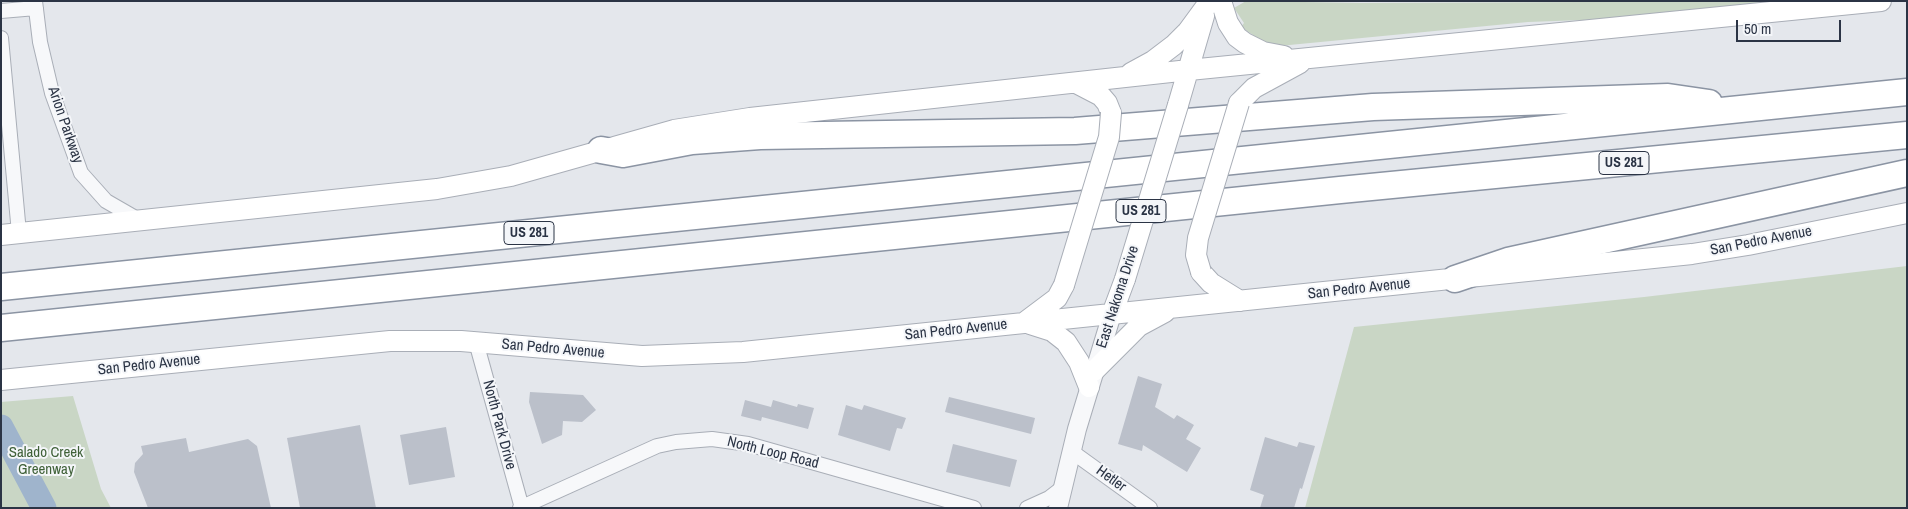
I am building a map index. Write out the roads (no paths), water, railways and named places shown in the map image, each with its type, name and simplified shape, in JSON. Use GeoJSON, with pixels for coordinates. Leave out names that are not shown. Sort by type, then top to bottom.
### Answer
{"type":"FeatureCollection","features":[{"type":"Feature","properties":{"kind":"highway","name":"US 281"},"geometry":{"type":"LineString","coordinates":[[1,287],[1907,92]]}},
{"type":"Feature","properties":{"kind":"highway"},"geometry":{"type":"LineString","coordinates":[[601,150],[623,154],[692,141],[760,136],[1075,131],[1373,107],[1668,97],[1749,108]]}},
{"type":"Feature","properties":{"kind":"highway","name":"US 281"},"geometry":{"type":"LineString","coordinates":[[13,326],[1331,191],[1907,135]]}},
{"type":"Feature","properties":{"kind":"highway"},"geometry":{"type":"LineString","coordinates":[[1455,279],[1517,259],[1907,173]]}},
{"type":"Feature","properties":{"kind":"main road"},"geometry":{"type":"LineString","coordinates":[[10,234],[446,188],[511,176],[674,130],[724,121],[1189,70],[1882,1]]}},
{"type":"Feature","properties":{"kind":"main road"},"geometry":{"type":"LineString","coordinates":[[1118,79],[1162,55],[1188,31],[1212,3],[1231,29],[1245,43],[1263,52],[1306,59]]}},
{"type":"Feature","properties":{"kind":"main road","name":"East Nakoma Drive"},"geometry":{"type":"LineString","coordinates":[[1112,314],[1125,279],[1189,70],[1212,3]]}},
{"type":"Feature","properties":{"kind":"main road"},"geometry":{"type":"LineString","coordinates":[[1240,301],[1211,283],[1201,272],[1196,260],[1196,244],[1239,103],[1254,88],[1306,59]]}},
{"type":"Feature","properties":{"kind":"main road"},"geometry":{"type":"LineString","coordinates":[[1024,323],[1053,302],[1064,285],[1110,138],[1111,113],[1107,103],[1101,96],[1076,83]]}},
{"type":"Feature","properties":{"kind":"main road","name":"San Pedro Avenue"},"geometry":{"type":"LineString","coordinates":[[1,380],[362,343],[411,340],[476,342],[616,354],[693,355],[1240,301],[1720,250],[1907,213]]}},
{"type":"Feature","properties":{"kind":"main road"},"geometry":{"type":"LineString","coordinates":[[1024,323],[1052,331],[1066,342],[1092,379],[1139,326],[1153,317],[1182,306]]}},
{"type":"Feature","properties":{"kind":"street"},"geometry":{"type":"LineString","coordinates":[[1,11],[35,5]]}},
{"type":"Feature","properties":{"kind":"street","name":"Arion Parkway"},"geometry":{"type":"LineString","coordinates":[[35,5],[40,42],[52,93],[81,173],[106,201],[140,220]]}},
{"type":"Feature","properties":{"kind":"street"},"geometry":{"type":"LineString","coordinates":[[1,38],[10,234]]}},
{"type":"Feature","properties":{"kind":"street","name":"East Nakoma Drive"},"geometry":{"type":"LineString","coordinates":[[1058,508],[1071,451],[1112,314]]}},
{"type":"Feature","properties":{"kind":"street","name":"North Park Drive"},"geometry":{"type":"LineString","coordinates":[[476,342],[521,508]]}},
{"type":"Feature","properties":{"kind":"street","name":"North Loop Road"},"geometry":{"type":"LineString","coordinates":[[521,508],[657,446],[676,442],[712,439],[748,444],[974,508]]}},
{"type":"Feature","properties":{"kind":"street","name":"Hetler"},"geometry":{"type":"LineString","coordinates":[[1071,451],[1150,508]]}},
{"type":"Feature","properties":{"kind":"street"},"geometry":{"type":"LineString","coordinates":[[1027,508],[1049,498],[1062,488]]}},
{"type":"Feature","properties":{"kind":"waterway"},"geometry":{"type":"LineString","coordinates":[[1,427],[44,508]]}},
{"type":"Feature","properties":{"kind":"park label","name":"Salado Creek Greenway"},"geometry":{"type":"Point","coordinates":[46,462]}}]}
